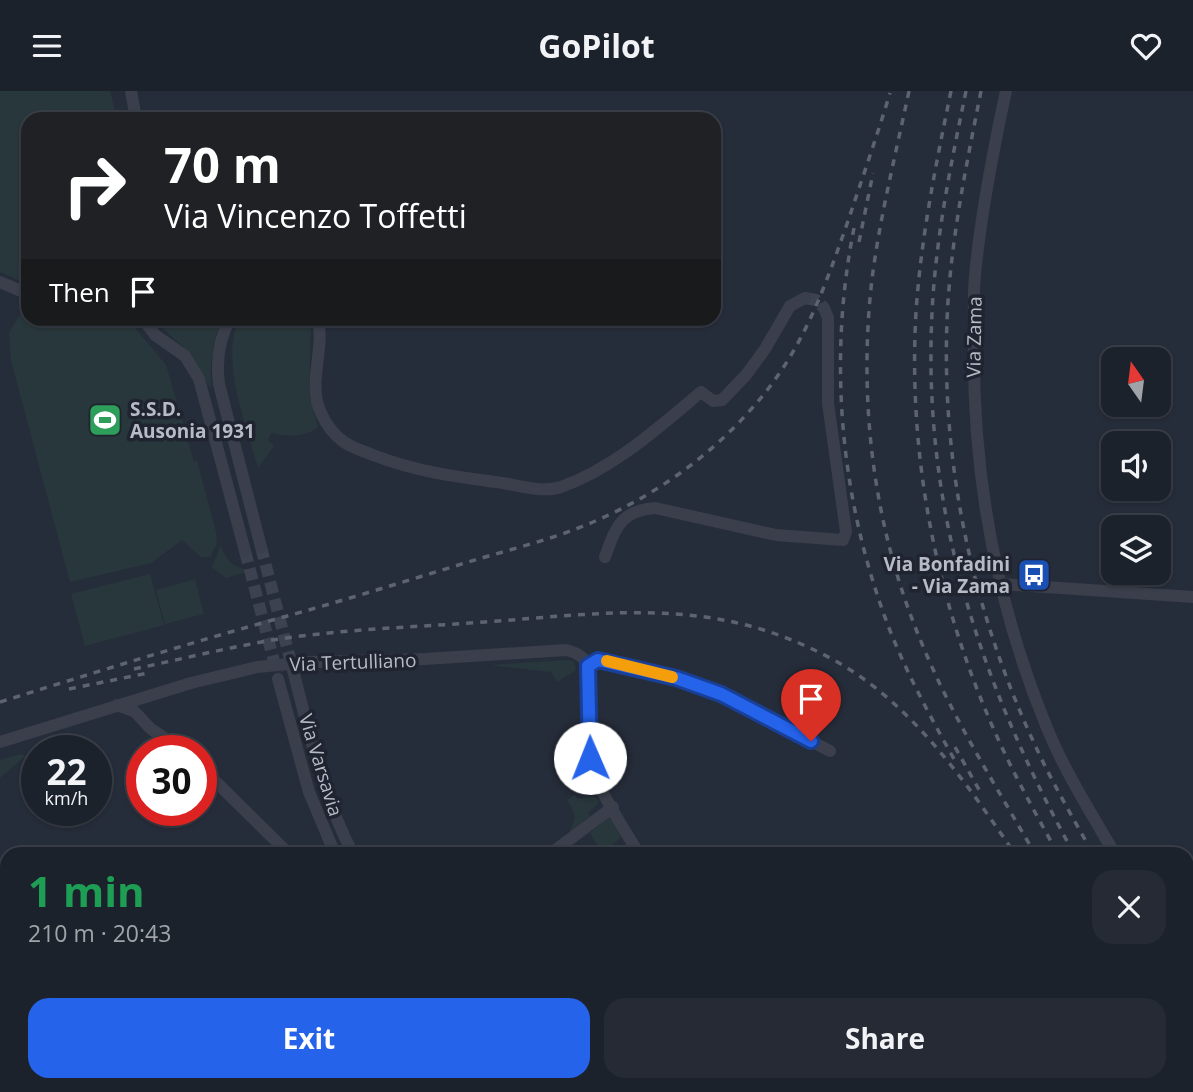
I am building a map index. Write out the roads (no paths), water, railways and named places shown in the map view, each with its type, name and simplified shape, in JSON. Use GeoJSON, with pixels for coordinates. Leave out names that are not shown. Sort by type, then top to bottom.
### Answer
{"type":"FeatureCollection","features":[{"type":"Feature","properties":{"kind":"street","name":"Via Zama"},"geometry":{"type":"LineString","coordinates":[[1006,91],[993,149],[975,275],[973,395],[977,451],[1000,584],[1016,646],[1063,762],[1111,847]]}},
{"type":"Feature","properties":{"kind":"street"},"geometry":{"type":"LineString","coordinates":[[132,93],[135,112]]}},
{"type":"Feature","properties":{"kind":"street"},"geometry":{"type":"LineString","coordinates":[[132,93],[139,112]]}},
{"type":"Feature","properties":{"kind":"street"},"geometry":{"type":"LineString","coordinates":[[0,282],[21,291]]}},
{"type":"Feature","properties":{"kind":"street"},"geometry":{"type":"LineString","coordinates":[[319,326],[316,393],[319,408],[326,423],[345,443],[423,472],[541,489],[558,488],[613,460],[636,446],[701,392],[713,401],[722,400],[765,349],[790,306],[805,298]]}},
{"type":"Feature","properties":{"kind":"street"},"geometry":{"type":"LineString","coordinates":[[605,557],[620,522],[636,512],[655,508],[776,535],[843,540],[846,532],[828,395],[828,319],[824,308]]}},
{"type":"Feature","properties":{"kind":"street"},"geometry":{"type":"LineString","coordinates":[[147,326],[155,335],[178,350],[199,379],[245,551]]}},
{"type":"Feature","properties":{"kind":"street"},"geometry":{"type":"LineString","coordinates":[[228,326],[220,347],[219,384],[261,547]]}},
{"type":"Feature","properties":{"kind":"street"},"geometry":{"type":"LineString","coordinates":[[1000,584],[1193,597]]}},
{"type":"Feature","properties":{"kind":"street","name":"Via Tertulliano"},"geometry":{"type":"LineString","coordinates":[[0,742],[116,705],[231,673],[293,663],[425,659],[566,650],[579,655],[588,666]]}},
{"type":"Feature","properties":{"kind":"street"},"geometry":{"type":"LineString","coordinates":[[635,847],[596,778],[590,758],[588,666],[594,661],[603,660],[697,685],[738,702],[830,751]]}},
{"type":"Feature","properties":{"kind":"street","name":"Via Varsavia"},"geometry":{"type":"LineString","coordinates":[[294,674],[323,784],[350,847]]}},
{"type":"Feature","properties":{"kind":"street","name":"Via Varsavia"},"geometry":{"type":"LineString","coordinates":[[278,679],[309,792],[332,847]]}},
{"type":"Feature","properties":{"kind":"street"},"geometry":{"type":"LineString","coordinates":[[116,705],[134,711],[160,735]]}},
{"type":"Feature","properties":{"kind":"street"},"geometry":{"type":"LineString","coordinates":[[217,783],[282,847]]}},
{"type":"Feature","properties":{"kind":"street"},"geometry":{"type":"LineString","coordinates":[[560,847],[612,807]]}},
{"type":"Feature","properties":{"kind":"tunnel"},"geometry":{"type":"LineString","coordinates":[[805,298],[816,300],[824,308]]}},
{"type":"Feature","properties":{"kind":"tunnel"},"geometry":{"type":"LineString","coordinates":[[261,547],[294,674]]}},
{"type":"Feature","properties":{"kind":"tunnel"},"geometry":{"type":"LineString","coordinates":[[245,551],[277,673]]}},
{"type":"Feature","properties":{"kind":"railway"},"geometry":{"type":"LineString","coordinates":[[909,91],[879,232],[868,325],[869,416],[880,507],[904,596],[932,667],[974,748],[1031,847]]}},
{"type":"Feature","properties":{"kind":"railway"},"geometry":{"type":"LineString","coordinates":[[951,91],[925,228],[918,284],[915,364],[921,467],[939,569],[969,668],[1004,751],[1054,847]]}},
{"type":"Feature","properties":{"kind":"railway"},"geometry":{"type":"LineString","coordinates":[[966,91],[935,270],[931,371],[935,444],[946,516],[962,585],[983,653],[1009,721],[1070,847]]}},
{"type":"Feature","properties":{"kind":"railway"},"geometry":{"type":"LineString","coordinates":[[981,91],[959,205],[947,321],[950,436],[957,493],[968,549],[1000,660],[1045,766],[1089,847]]}},
{"type":"Feature","properties":{"kind":"railway"},"geometry":{"type":"LineString","coordinates":[[0,702],[562,534],[618,510],[666,483],[731,431],[768,389],[794,350],[815,309],[832,266],[890,93]]}},
{"type":"Feature","properties":{"kind":"railway"},"geometry":{"type":"LineString","coordinates":[[859,242],[873,173]]}},
{"type":"Feature","properties":{"kind":"railway"},"geometry":{"type":"LineString","coordinates":[[854,228],[846,275],[840,371],[847,466],[867,560],[888,626],[914,684],[954,759]]}},
{"type":"Feature","properties":{"kind":"railway"},"geometry":{"type":"LineString","coordinates":[[134,669],[279,639],[576,615],[662,613],[746,625],[788,639],[832,659],[887,697],[934,745],[1010,847]]}},
{"type":"Feature","properties":{"kind":"railway"},"geometry":{"type":"LineString","coordinates":[[69,689],[148,673]]}},
{"type":"Feature","properties":{"kind":"railway"},"geometry":{"type":"LineString","coordinates":[[955,747],[982,795]]}},
{"type":"Feature","properties":{"kind":"place","name":"S.S.D. Ausonia 1931"},"geometry":{"type":"Point","coordinates":[105,420]}},
{"type":"Feature","properties":{"kind":"place","name":"Via Bonfadini - Via Zama"},"geometry":{"type":"Point","coordinates":[1034,575]}}]}
